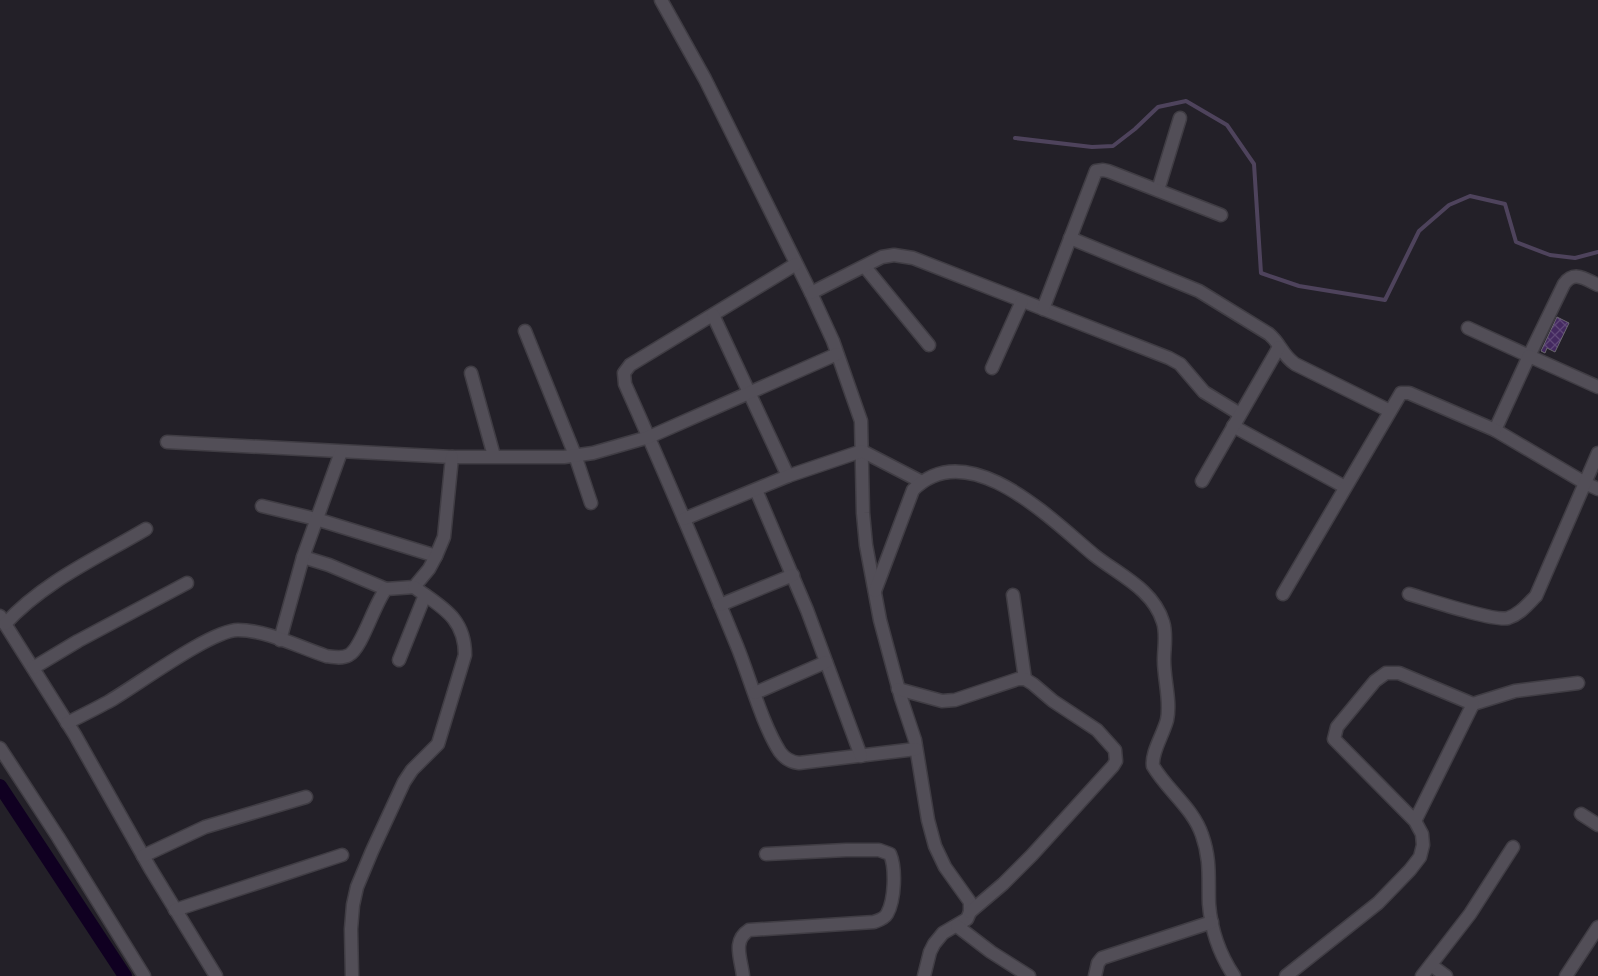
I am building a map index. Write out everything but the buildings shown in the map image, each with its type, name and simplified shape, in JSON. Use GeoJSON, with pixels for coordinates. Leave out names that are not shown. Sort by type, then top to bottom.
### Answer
{"type":"FeatureCollection","features":[{"type":"Feature","properties":{"kind":"street"},"geometry":{"type":"LineString","coordinates":[[661,0],[705,80],[810,293],[837,354],[861,421],[863,513],[866,545],[875,592],[898,689],[916,749],[928,820],[935,846],[946,867],[970,902],[970,912]]}},
{"type":"Feature","properties":{"kind":"street"},"geometry":{"type":"LineString","coordinates":[[1158,190],[1180,118]]}},
{"type":"Feature","properties":{"kind":"street"},"geometry":{"type":"LineString","coordinates":[[1043,309],[1096,171],[1103,170],[1221,215]]}},
{"type":"Feature","properties":{"kind":"street"},"geometry":{"type":"LineString","coordinates":[[1070,238],[1199,291],[1269,334],[1283,354],[1295,364],[1390,411]]}},
{"type":"Feature","properties":{"kind":"street"},"geometry":{"type":"LineString","coordinates":[[810,293],[882,257],[894,254],[903,256],[929,264],[1175,361],[1180,364],[1204,392],[1240,414]]}},
{"type":"Feature","properties":{"kind":"street"},"geometry":{"type":"LineString","coordinates":[[796,264],[630,365],[624,373],[625,384],[684,519],[766,723],[780,752],[792,762],[799,763],[916,749]]}},
{"type":"Feature","properties":{"kind":"street"},"geometry":{"type":"LineString","coordinates":[[865,267],[929,345]]}},
{"type":"Feature","properties":{"kind":"street"},"geometry":{"type":"LineString","coordinates":[[1495,430],[1568,279],[1573,276],[1579,277],[1598,285]]}},
{"type":"Feature","properties":{"kind":"street"},"geometry":{"type":"LineString","coordinates":[[992,368],[1022,301]]}},
{"type":"Feature","properties":{"kind":"street"},"geometry":{"type":"LineString","coordinates":[[713,315],[788,476]]}},
{"type":"Feature","properties":{"kind":"street"},"geometry":{"type":"LineString","coordinates":[[1468,328],[1598,387]]}},
{"type":"Feature","properties":{"kind":"street"},"geometry":{"type":"LineString","coordinates":[[525,330],[575,455],[591,504]]}},
{"type":"Feature","properties":{"kind":"street"},"geometry":{"type":"LineString","coordinates":[[1202,481],[1279,347]]}},
{"type":"Feature","properties":{"kind":"street"},"geometry":{"type":"LineString","coordinates":[[166,442],[452,457],[494,456],[529,458],[593,453],[649,437],[837,354]]}},
{"type":"Feature","properties":{"kind":"street"},"geometry":{"type":"LineString","coordinates":[[471,372],[494,456]]}},
{"type":"Feature","properties":{"kind":"street"},"geometry":{"type":"LineString","coordinates":[[1283,594],[1398,396],[1405,392],[1495,430],[1598,489]]}},
{"type":"Feature","properties":{"kind":"street"},"geometry":{"type":"LineString","coordinates":[[1233,426],[1345,487]]}},
{"type":"Feature","properties":{"kind":"street"},"geometry":{"type":"LineString","coordinates":[[684,519],[788,476],[862,451],[922,482]]}},
{"type":"Feature","properties":{"kind":"street"},"geometry":{"type":"LineString","coordinates":[[280,640],[303,557],[341,452]]}},
{"type":"Feature","properties":{"kind":"street"},"geometry":{"type":"LineString","coordinates":[[1409,594],[1485,615],[1506,618],[1520,612],[1536,596],[1598,453]]}},
{"type":"Feature","properties":{"kind":"street"},"geometry":{"type":"LineString","coordinates":[[414,587],[429,569],[444,536],[452,457]]}},
{"type":"Feature","properties":{"kind":"street"},"geometry":{"type":"LineString","coordinates":[[875,592],[914,490],[932,476],[962,472],[982,477],[1025,498],[1043,510],[1094,555],[1138,586],[1154,605],[1164,627],[1164,661],[1168,708],[1164,731],[1154,751],[1153,766],[1188,810],[1202,832],[1208,863],[1209,903],[1212,922],[1220,952],[1234,976]]}},
{"type":"Feature","properties":{"kind":"street"},"geometry":{"type":"LineString","coordinates":[[756,490],[808,610],[861,756]]}},
{"type":"Feature","properties":{"kind":"street"},"geometry":{"type":"LineString","coordinates":[[262,506],[436,556]]}},
{"type":"Feature","properties":{"kind":"street"},"geometry":{"type":"LineString","coordinates":[[146,529],[47,586],[15,613],[2,620],[68,723],[143,856],[216,976]]}},
{"type":"Feature","properties":{"kind":"street"},"geometry":{"type":"LineString","coordinates":[[303,557],[329,564],[386,590],[414,587],[448,612],[462,630],[465,641],[464,655],[438,744],[412,770],[404,782],[372,850],[358,887],[353,905],[351,929],[352,976]]}},
{"type":"Feature","properties":{"kind":"street"},"geometry":{"type":"LineString","coordinates":[[720,605],[792,575]]}},
{"type":"Feature","properties":{"kind":"street"},"geometry":{"type":"LineString","coordinates":[[33,668],[78,641],[187,583]]}},
{"type":"Feature","properties":{"kind":"street"},"geometry":{"type":"LineString","coordinates":[[68,723],[108,702],[184,654],[225,632],[247,630],[336,658],[350,654],[357,647],[379,598],[386,590]]}},
{"type":"Feature","properties":{"kind":"street"},"geometry":{"type":"LineString","coordinates":[[399,660],[425,595]]}},
{"type":"Feature","properties":{"kind":"street"},"geometry":{"type":"LineString","coordinates":[[1013,595],[1025,679]]}},
{"type":"Feature","properties":{"kind":"street"},"geometry":{"type":"LineString","coordinates":[[755,694],[826,662]]}},
{"type":"Feature","properties":{"kind":"street"},"geometry":{"type":"LineString","coordinates":[[1286,976],[1378,903],[1420,857],[1423,844],[1422,834],[1415,822],[1334,739],[1337,727],[1375,680],[1386,673],[1399,673],[1473,704],[1515,691],[1578,683]]}},
{"type":"Feature","properties":{"kind":"street"},"geometry":{"type":"LineString","coordinates":[[898,689],[942,701],[955,700],[1018,679],[1025,679],[1053,701],[1097,730],[1115,750],[1116,761],[1032,855],[1003,884],[970,912],[967,918],[944,933],[934,944],[927,960],[924,976]]}},
{"type":"Feature","properties":{"kind":"street"},"geometry":{"type":"LineString","coordinates":[[1415,822],[1473,704]]}},
{"type":"Feature","properties":{"kind":"street"},"geometry":{"type":"LineString","coordinates":[[0,748],[58,837],[144,976]]}},
{"type":"Feature","properties":{"kind":"street"},"geometry":{"type":"LineString","coordinates":[[143,856],[205,827],[306,797]]}},
{"type":"Feature","properties":{"kind":"street"},"geometry":{"type":"LineString","coordinates":[[1581,814],[1598,825]]}},
{"type":"Feature","properties":{"kind":"street"},"geometry":{"type":"LineString","coordinates":[[1422,976],[1470,914],[1513,847]]}},
{"type":"Feature","properties":{"kind":"street"},"geometry":{"type":"LineString","coordinates":[[743,976],[739,942],[742,935],[750,930],[882,920],[887,914],[894,887],[894,862],[890,854],[878,850],[766,854]]}},
{"type":"Feature","properties":{"kind":"street"},"geometry":{"type":"LineString","coordinates":[[176,910],[342,855]]}},
{"type":"Feature","properties":{"kind":"street"},"geometry":{"type":"LineString","coordinates":[[1096,976],[1098,963],[1102,958],[1212,922]]}},
{"type":"Feature","properties":{"kind":"street"},"geometry":{"type":"LineString","coordinates":[[957,926],[991,952],[1029,976]]}},
{"type":"Feature","properties":{"kind":"street"},"geometry":{"type":"LineString","coordinates":[[1566,976],[1598,927]]}},
{"type":"Feature","properties":{"kind":"street"},"geometry":{"type":"LineString","coordinates":[[1431,965],[1446,976]]}},
{"type":"Feature","properties":{"kind":"waterway"},"geometry":{"type":"LineString","coordinates":[[1015,138],[1092,147],[1113,146],[1135,129],[1158,107],[1186,101],[1227,125],[1254,164],[1261,273],[1299,286],[1385,300],[1419,231],[1449,205],[1470,196],[1505,204],[1516,242],[1550,255],[1575,258],[1598,252]]}},
{"type":"Feature","properties":{"kind":"waterway"},"geometry":{"type":"LineString","coordinates":[[0,786],[125,976]]}}]}
